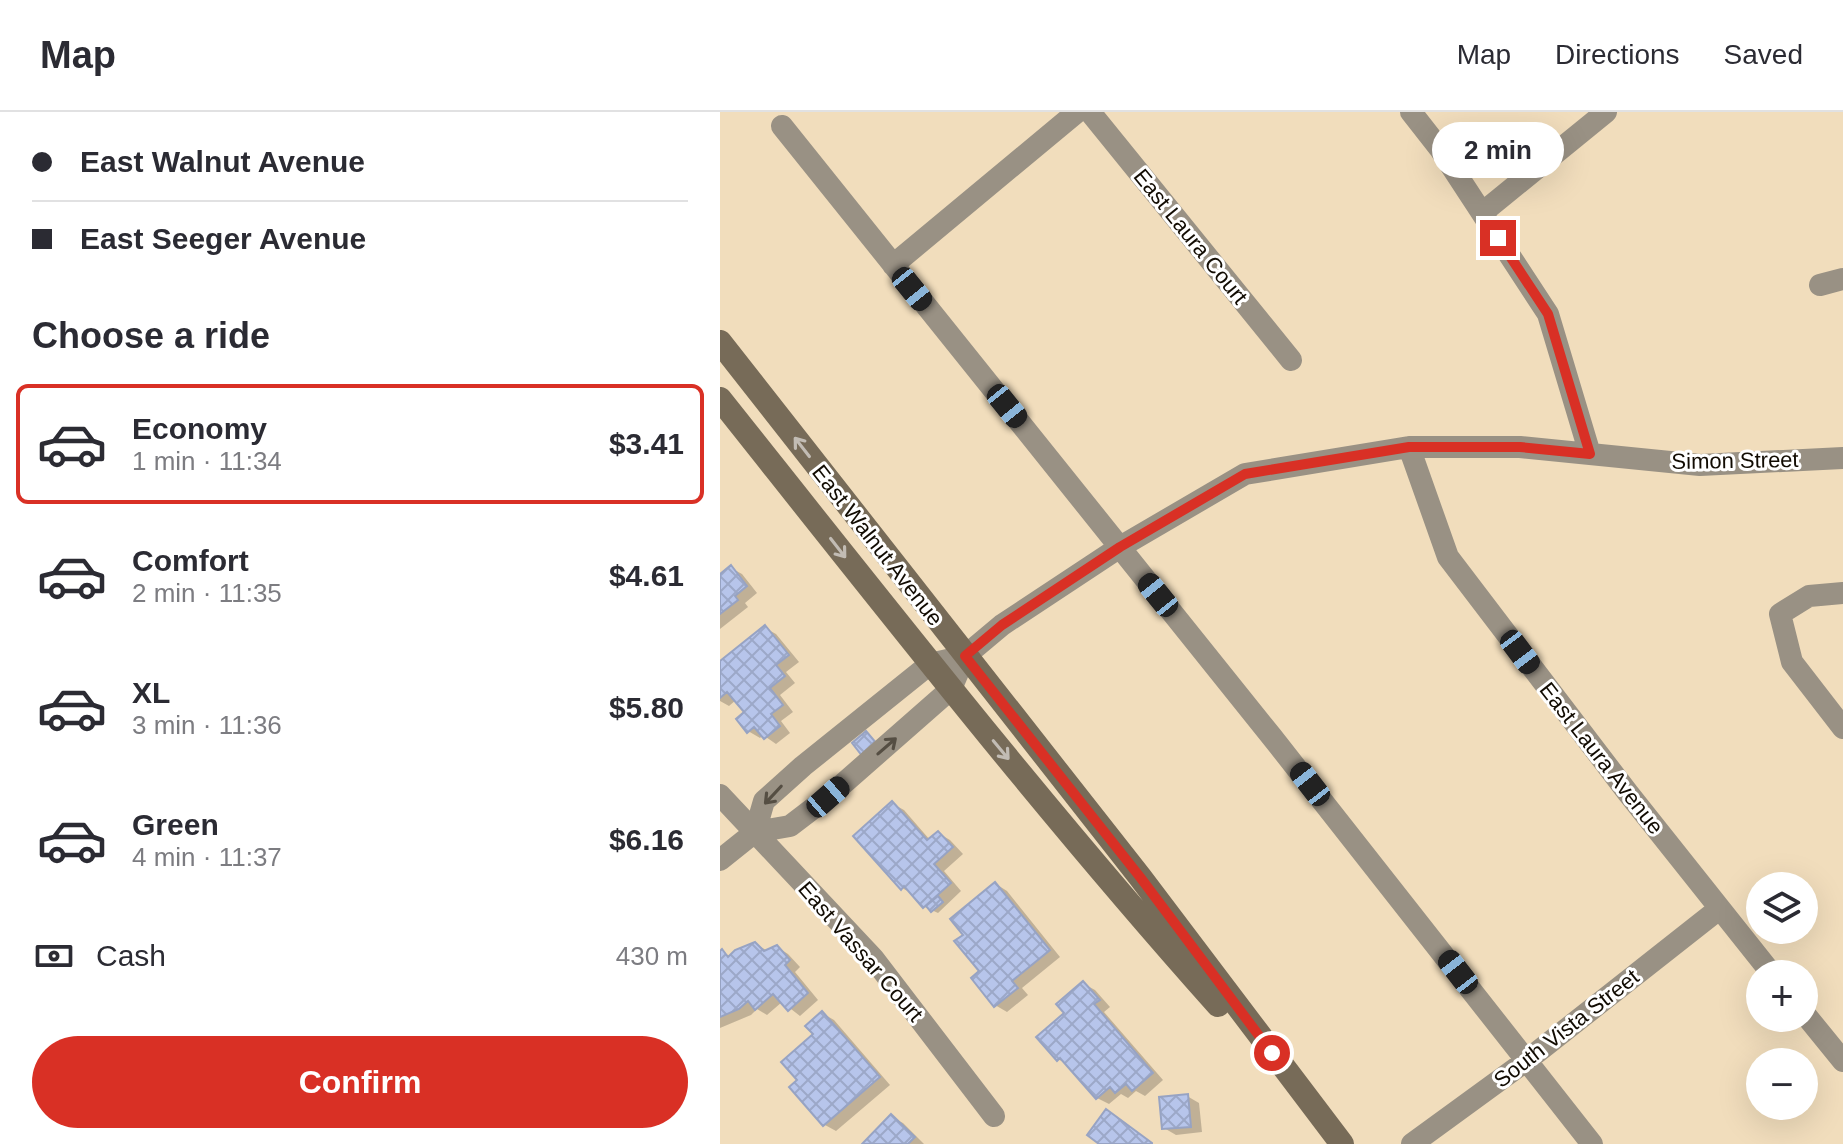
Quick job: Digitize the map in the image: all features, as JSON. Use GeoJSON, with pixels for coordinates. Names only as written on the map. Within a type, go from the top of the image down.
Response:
{"type":"FeatureCollection","features":[{"type":"Feature","properties":{"kind":"main road","name":"East Walnut Avenue"},"geometry":{"type":"LineString","coordinates":[[720,342],[1140,877],[1336,1136]]}},
{"type":"Feature","properties":{"kind":"main road","name":"East Walnut Avenue"},"geometry":{"type":"LineString","coordinates":[[720,399],[930,664],[1127,902],[1336,1136]]}},
{"type":"Feature","properties":{"kind":"street"},"geometry":{"type":"LineString","coordinates":[[893,265],[1077,112]]}},
{"type":"Feature","properties":{"kind":"street","name":"East Laura Court"},"geometry":{"type":"LineString","coordinates":[[1090,112],[1291,360]]}},
{"type":"Feature","properties":{"kind":"street"},"geometry":{"type":"LineString","coordinates":[[1411,112],[1440,149],[1548,314],[1590,454]]}},
{"type":"Feature","properties":{"kind":"street"},"geometry":{"type":"LineString","coordinates":[[1482,213],[1606,112]]}},
{"type":"Feature","properties":{"kind":"street"},"geometry":{"type":"LineString","coordinates":[[782,126],[1592,1144]]}},
{"type":"Feature","properties":{"kind":"street"},"geometry":{"type":"LineString","coordinates":[[1820,285],[1843,279]]}},
{"type":"Feature","properties":{"kind":"street","name":"Simon Street"},"geometry":{"type":"LineString","coordinates":[[965,656],[1002,625],[1120,547],[1245,474],[1409,447],[1520,447],[1700,465],[1843,458]]}},
{"type":"Feature","properties":{"kind":"street","name":"East Laura Avenue"},"geometry":{"type":"LineString","coordinates":[[1409,447],[1448,557],[1761,960]]}},
{"type":"Feature","properties":{"kind":"street"},"geometry":{"type":"LineString","coordinates":[[1843,593],[1809,596],[1780,614],[1792,662],[1843,728]]}},
{"type":"Feature","properties":{"kind":"street"},"geometry":{"type":"LineString","coordinates":[[755,832],[764,801],[803,766],[930,664],[965,656]]}},
{"type":"Feature","properties":{"kind":"street"},"geometry":{"type":"LineString","coordinates":[[720,860],[755,832],[790,826],[828,797],[951,689],[965,656]]}},
{"type":"Feature","properties":{"kind":"street","name":"East Vassar Court"},"geometry":{"type":"LineString","coordinates":[[720,795],[873,958],[994,1116]]}},
{"type":"Feature","properties":{"kind":"street","name":"South Vista Street"},"geometry":{"type":"LineString","coordinates":[[1412,1144],[1526,1061],[1719,909]]}},
{"type":"Feature","properties":{"kind":"street"},"geometry":{"type":"LineString","coordinates":[[1818,1030],[1843,1061]]}},
{"type":"Feature","properties":{"kind":"building"},"geometry":{"type":"Polygon","coordinates":[[[731,565],[747,586],[735,596],[738,600],[720,614],[720,574],[731,565]]]}},
{"type":"Feature","properties":{"kind":"building"},"geometry":{"type":"Polygon","coordinates":[[[765,625],[789,655],[776,665],[785,676],[770,688],[783,705],[771,714],[780,726],[764,739],[754,727],[747,733],[736,719],[744,712],[727,692],[720,698],[720,661],[765,625]]]}},
{"type":"Feature","properties":{"kind":"building"},"geometry":{"type":"Polygon","coordinates":[[[866,731],[877,744],[863,757],[852,743],[866,731]]]}},
{"type":"Feature","properties":{"kind":"building"},"geometry":{"type":"Polygon","coordinates":[[[892,801],[927,840],[938,831],[953,847],[934,864],[951,883],[923,908],[904,886],[901,890],[853,836],[892,801]]]}},
{"type":"Feature","properties":{"kind":"building"},"geometry":{"type":"Polygon","coordinates":[[[995,882],[1050,950],[1012,981],[1018,988],[994,1007],[971,978],[979,971],[954,941],[963,935],[950,919],[995,882]]]}},
{"type":"Feature","properties":{"kind":"building"},"geometry":{"type":"Polygon","coordinates":[[[938,896],[943,902],[931,912],[926,906],[938,896]]]}},
{"type":"Feature","properties":{"kind":"building"},"geometry":{"type":"Polygon","coordinates":[[[755,942],[764,951],[777,945],[790,960],[785,965],[808,993],[788,1011],[773,994],[755,1010],[748,1001],[739,1009],[720,1017],[720,951],[722,949],[728,957],[735,950],[755,942]]]}},
{"type":"Feature","properties":{"kind":"building"},"geometry":{"type":"Polygon","coordinates":[[[1083,981],[1100,1000],[1094,1004],[1153,1073],[1132,1091],[1126,1084],[1115,1093],[1110,1087],[1096,1099],[1060,1058],[1057,1061],[1036,1037],[1064,1013],[1056,1004],[1083,981]]]}},
{"type":"Feature","properties":{"kind":"building"},"geometry":{"type":"Polygon","coordinates":[[[822,1011],[880,1077],[823,1126],[789,1087],[797,1080],[781,1062],[813,1034],[805,1026],[822,1011]]]}},
{"type":"Feature","properties":{"kind":"building"},"geometry":{"type":"Polygon","coordinates":[[[1188,1094],[1191,1127],[1162,1129],[1159,1097],[1188,1094]]]}},
{"type":"Feature","properties":{"kind":"building"},"geometry":{"type":"Polygon","coordinates":[[[1106,1109],[1152,1144],[1099,1144],[1087,1135],[1106,1109]]]}},
{"type":"Feature","properties":{"kind":"building"},"geometry":{"type":"Polygon","coordinates":[[[891,1114],[915,1137],[908,1144],[862,1144],[891,1114]]]}},
{"type":"Feature","properties":{"kind":"route"},"geometry":{"type":"LineString","coordinates":[[1272,1053],[1140,877],[965,656],[1002,625],[1120,547],[1245,474],[1409,447],[1520,447],[1590,454],[1548,314],[1498,238]]}}]}
